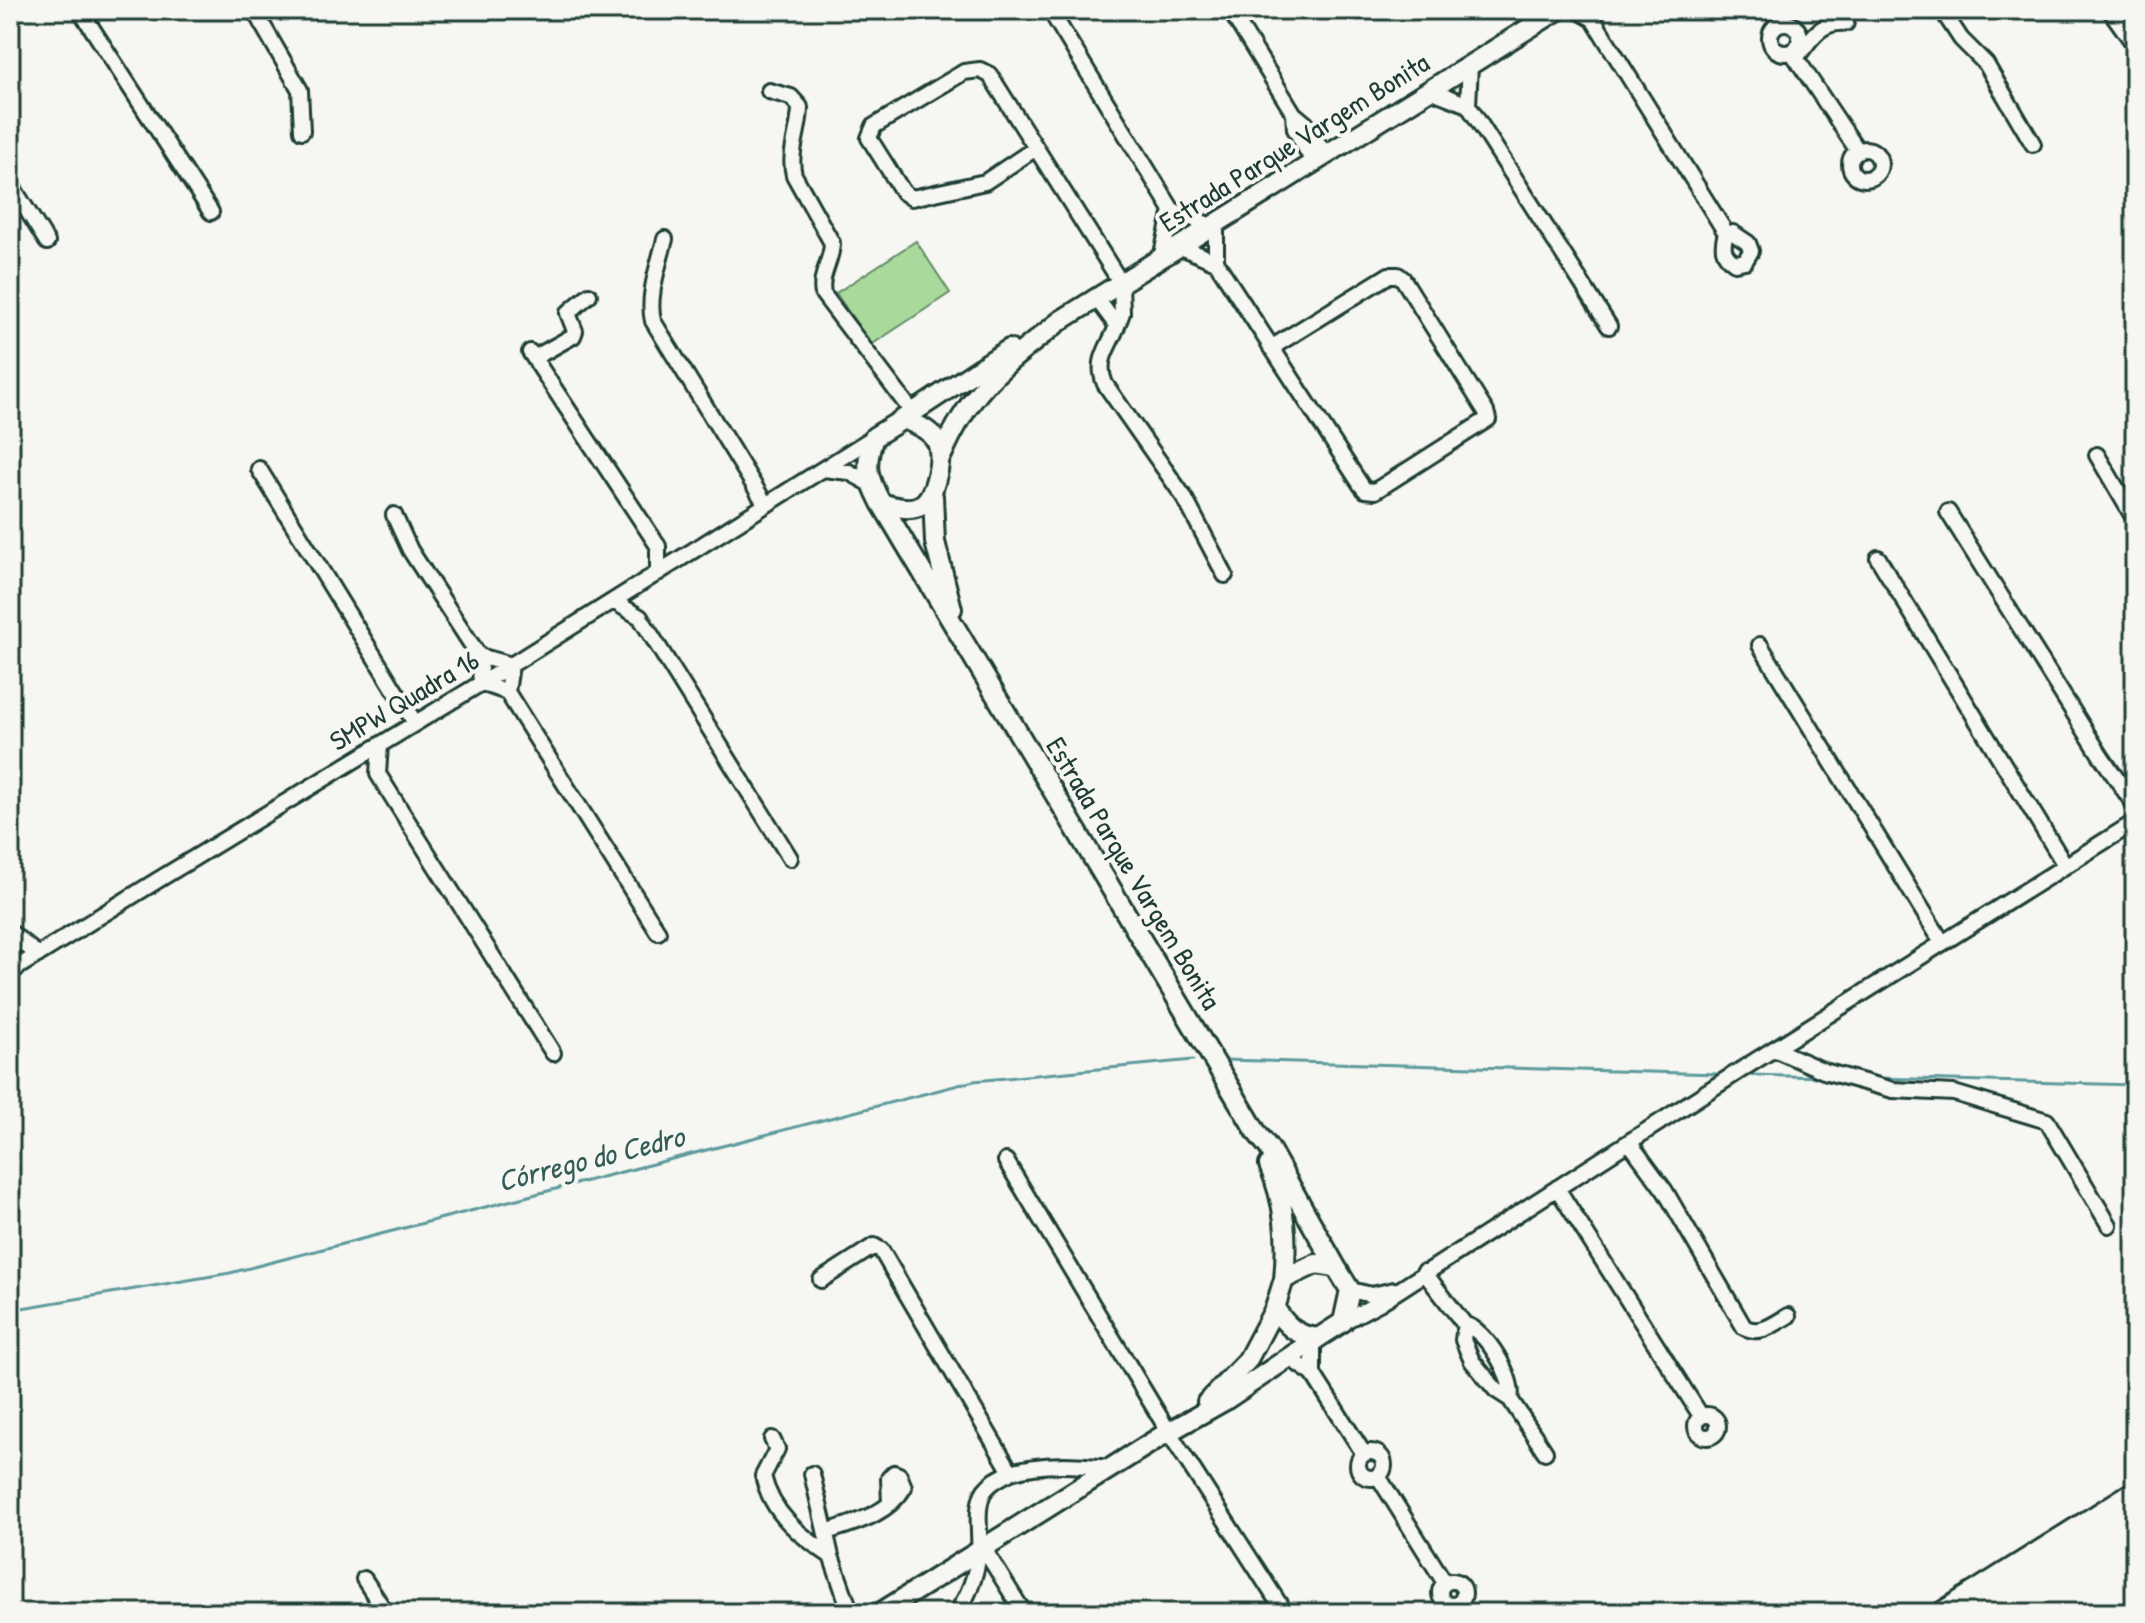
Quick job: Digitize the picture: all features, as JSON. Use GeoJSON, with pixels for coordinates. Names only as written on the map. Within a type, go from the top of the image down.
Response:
{"type":"FeatureCollection","features":[{"type":"Feature","properties":{"kind":"main road","name":"Estrada Parque Vargem Bonita"},"geometry":{"type":"LineString","coordinates":[[908,416],[1012,347],[1097,299],[1558,10]]}},
{"type":"Feature","properties":{"kind":"main road","name":"Estrada Parque Vargem Bonita"},"geometry":{"type":"LineString","coordinates":[[942,455],[962,413],[990,378],[1060,321]]}},
{"type":"Feature","properties":{"kind":"main road"},"geometry":{"type":"LineString","coordinates":[[908,416],[939,443],[942,455],[933,496],[910,508],[899,509],[881,503],[871,484],[867,464],[874,437],[908,416]]}},
{"type":"Feature","properties":{"kind":"main road","name":"Estrada Parque Vargem Bonita"},"geometry":{"type":"LineString","coordinates":[[933,496],[935,542],[948,596],[964,642]]}},
{"type":"Feature","properties":{"kind":"main road","name":"Estrada Parque Vargem Bonita"},"geometry":{"type":"LineString","coordinates":[[881,503],[1257,1133],[1269,1148],[1336,1267]]}},
{"type":"Feature","properties":{"kind":"main road","name":"Estrada Parque Vargem Bonita"},"geometry":{"type":"LineString","coordinates":[[1257,1133],[1279,1192],[1287,1232],[1284,1279]]}},
{"type":"Feature","properties":{"kind":"main road"},"geometry":{"type":"LineString","coordinates":[[880,1613],[1343,1322],[1350,1290],[1336,1267],[1316,1264],[1284,1279],[1275,1308],[1247,1361],[1205,1404],[1165,1433]]}},
{"type":"Feature","properties":{"kind":"main road"},"geometry":{"type":"LineString","coordinates":[[1275,1308],[1289,1327],[1315,1340]]}},
{"type":"Feature","properties":{"kind":"street"},"geometry":{"type":"LineString","coordinates":[[80,10],[211,212]]}},
{"type":"Feature","properties":{"kind":"street"},"geometry":{"type":"LineString","coordinates":[[254,10],[300,90],[302,131]]}},
{"type":"Feature","properties":{"kind":"street"},"geometry":{"type":"LineString","coordinates":[[1050,10],[1172,210],[1213,225],[1216,262],[1271,348],[1361,485],[1368,492],[1375,491],[1488,419],[1398,275],[1389,275],[1271,348]]}},
{"type":"Feature","properties":{"kind":"street"},"geometry":{"type":"LineString","coordinates":[[1230,10],[1294,114],[1306,124],[1319,159]]}},
{"type":"Feature","properties":{"kind":"street"},"geometry":{"type":"LineString","coordinates":[[1577,10],[1593,14],[1726,233]]}},
{"type":"Feature","properties":{"kind":"street"},"geometry":{"type":"LineString","coordinates":[[1771,10],[1780,24],[1789,24],[1797,29],[1800,37],[1794,56]]}},
{"type":"Feature","properties":{"kind":"street"},"geometry":{"type":"LineString","coordinates":[[1942,10],[1967,47],[1986,64],[2033,144]]}},
{"type":"Feature","properties":{"kind":"street"},"geometry":{"type":"LineString","coordinates":[[2110,10],[2135,44],[2135,58]]}},
{"type":"Feature","properties":{"kind":"street"},"geometry":{"type":"LineString","coordinates":[[1794,56],[1823,26],[1835,22],[1846,23]]}},
{"type":"Feature","properties":{"kind":"street"},"geometry":{"type":"LineString","coordinates":[[1794,56],[1858,151]]}},
{"type":"Feature","properties":{"kind":"street"},"geometry":{"type":"LineString","coordinates":[[1470,65],[1468,105],[1609,326]]}},
{"type":"Feature","properties":{"kind":"street"},"geometry":{"type":"LineString","coordinates":[[1036,148],[985,182],[912,198],[903,192],[869,138],[874,126],[964,72],[980,70],[990,75],[1036,148],[1121,283],[1122,313],[1101,362],[1100,372],[1105,384],[1184,497],[1225,575]]}},
{"type":"Feature","properties":{"kind":"street"},"geometry":{"type":"LineString","coordinates":[[1430,90],[1468,105]]}},
{"type":"Feature","properties":{"kind":"street"},"geometry":{"type":"LineString","coordinates":[[769,91],[791,97],[800,107],[800,124],[791,163],[794,175],[832,243],[823,275],[823,294],[908,416]]}},
{"type":"Feature","properties":{"kind":"street"},"geometry":{"type":"LineString","coordinates":[[10,183],[47,242]]}},
{"type":"Feature","properties":{"kind":"street"},"geometry":{"type":"LineString","coordinates":[[1161,258],[1172,210]]}},
{"type":"Feature","properties":{"kind":"street"},"geometry":{"type":"LineString","coordinates":[[665,239],[656,275],[653,321],[766,505]]}},
{"type":"Feature","properties":{"kind":"street"},"geometry":{"type":"LineString","coordinates":[[1179,246],[1216,262]]}},
{"type":"Feature","properties":{"kind":"street"},"geometry":{"type":"LineString","coordinates":[[589,295],[568,313],[575,331],[573,336],[532,355],[658,546],[658,573]]}},
{"type":"Feature","properties":{"kind":"street"},"geometry":{"type":"LineString","coordinates":[[1097,299],[1117,326]]}},
{"type":"Feature","properties":{"kind":"street","name":"SMPW Quadra 16"},"geometry":{"type":"LineString","coordinates":[[13,971],[511,665],[874,437]]}},
{"type":"Feature","properties":{"kind":"street"},"geometry":{"type":"LineString","coordinates":[[2097,455],[2135,520]]}},
{"type":"Feature","properties":{"kind":"street"},"geometry":{"type":"LineString","coordinates":[[259,469],[415,723]]}},
{"type":"Feature","properties":{"kind":"street"},"geometry":{"type":"LineString","coordinates":[[823,469],[849,472],[871,484]]}},
{"type":"Feature","properties":{"kind":"street"},"geometry":{"type":"LineString","coordinates":[[1343,1322],[1379,1303],[1942,942],[2133,825],[2134,805],[1948,512]]}},
{"type":"Feature","properties":{"kind":"street"},"geometry":{"type":"LineString","coordinates":[[394,515],[410,550],[479,656],[481,683],[507,692],[658,932]]}},
{"type":"Feature","properties":{"kind":"street"},"geometry":{"type":"LineString","coordinates":[[658,546],[690,552]]}},
{"type":"Feature","properties":{"kind":"street"},"geometry":{"type":"LineString","coordinates":[[1878,558],[2065,865]]}},
{"type":"Feature","properties":{"kind":"street"},"geometry":{"type":"LineString","coordinates":[[640,617],[641,583]]}},
{"type":"Feature","properties":{"kind":"street"},"geometry":{"type":"LineString","coordinates":[[613,601],[640,617],[790,858]]}},
{"type":"Feature","properties":{"kind":"street"},"geometry":{"type":"LineString","coordinates":[[1760,645],[1942,942]]}},
{"type":"Feature","properties":{"kind":"street"},"geometry":{"type":"LineString","coordinates":[[479,656],[511,665],[507,692]]}},
{"type":"Feature","properties":{"kind":"street"},"geometry":{"type":"LineString","coordinates":[[380,745],[378,774],[553,1053]]}},
{"type":"Feature","properties":{"kind":"street"},"geometry":{"type":"LineString","coordinates":[[347,764],[378,774]]}},
{"type":"Feature","properties":{"kind":"street"},"geometry":{"type":"LineString","coordinates":[[10,932],[38,955]]}},
{"type":"Feature","properties":{"kind":"street"},"geometry":{"type":"LineString","coordinates":[[10,950],[13,971]]}},
{"type":"Feature","properties":{"kind":"street"},"geometry":{"type":"LineString","coordinates":[[1774,1049],[1824,1071],[1893,1090],[1954,1093],[2047,1121],[2109,1225]]}},
{"type":"Feature","properties":{"kind":"street"},"geometry":{"type":"LineString","coordinates":[[1629,1142],[1665,1191],[1744,1327],[1754,1332],[1788,1316]]}},
{"type":"Feature","properties":{"kind":"street"},"geometry":{"type":"LineString","coordinates":[[1006,1161],[1165,1433],[1285,1613]]}},
{"type":"Feature","properties":{"kind":"street"},"geometry":{"type":"LineString","coordinates":[[1557,1188],[1701,1416]]}},
{"type":"Feature","properties":{"kind":"street"},"geometry":{"type":"LineString","coordinates":[[821,1280],[863,1251],[874,1246],[881,1250],[1011,1472]]}},
{"type":"Feature","properties":{"kind":"street"},"geometry":{"type":"LineString","coordinates":[[1424,1272],[1465,1325],[1476,1329],[1501,1364],[1512,1386],[1510,1399]]}},
{"type":"Feature","properties":{"kind":"street"},"geometry":{"type":"LineString","coordinates":[[1350,1290],[1372,1295],[1398,1289]]}},
{"type":"Feature","properties":{"kind":"street"},"geometry":{"type":"LineString","coordinates":[[1465,1325],[1463,1340],[1472,1361],[1496,1390],[1510,1399],[1545,1452]]}},
{"type":"Feature","properties":{"kind":"street"},"geometry":{"type":"LineString","coordinates":[[1313,1374],[1315,1340]]}},
{"type":"Feature","properties":{"kind":"street"},"geometry":{"type":"LineString","coordinates":[[1288,1357],[1313,1374],[1364,1454],[1358,1464],[1360,1471],[1370,1477],[1378,1476],[1445,1583],[1454,1581],[1461,1585],[1463,1598],[1459,1609]]}},
{"type":"Feature","properties":{"kind":"street"},"geometry":{"type":"LineString","coordinates":[[772,1439],[777,1449],[763,1476],[767,1492],[790,1526],[831,1556]]}},
{"type":"Feature","properties":{"kind":"street"},"geometry":{"type":"LineString","coordinates":[[1024,1613],[982,1550],[978,1535],[983,1493],[993,1481],[1027,1467],[1078,1465],[1111,1468]]}},
{"type":"Feature","properties":{"kind":"street"},"geometry":{"type":"LineString","coordinates":[[812,1474],[831,1556],[851,1613]]}},
{"type":"Feature","properties":{"kind":"street"},"geometry":{"type":"LineString","coordinates":[[826,1532],[853,1525],[890,1504]]}},
{"type":"Feature","properties":{"kind":"street"},"geometry":{"type":"LineString","coordinates":[[956,1613],[966,1600],[982,1550]]}},
{"type":"Feature","properties":{"kind":"street"},"geometry":{"type":"LineString","coordinates":[[364,1579],[386,1613]]}},
{"type":"Feature","properties":{"kind":"green space"},"geometry":{"type":"Polygon","coordinates":[[[916,241],[950,293],[871,345],[836,293],[916,241]]]}},
{"type":"Feature","properties":{"kind":"waterway","name":"Córrego do Cedro"},"geometry":{"type":"LineString","coordinates":[[10,1310],[230,1273],[974,1081],[1193,1060]]}},
{"type":"Feature","properties":{"kind":"waterway"},"geometry":{"type":"LineString","coordinates":[[1224,1060],[1720,1074]]}},
{"type":"Feature","properties":{"kind":"waterway"},"geometry":{"type":"LineString","coordinates":[[1747,1075],[1823,1077]]}},
{"type":"Feature","properties":{"kind":"waterway"},"geometry":{"type":"LineString","coordinates":[[1875,1078],[2135,1085]]}},
{"type":"Feature","properties":{"kind":"railway"},"geometry":{"type":"LineString","coordinates":[[1920,1613],[2135,1478]]}}]}
